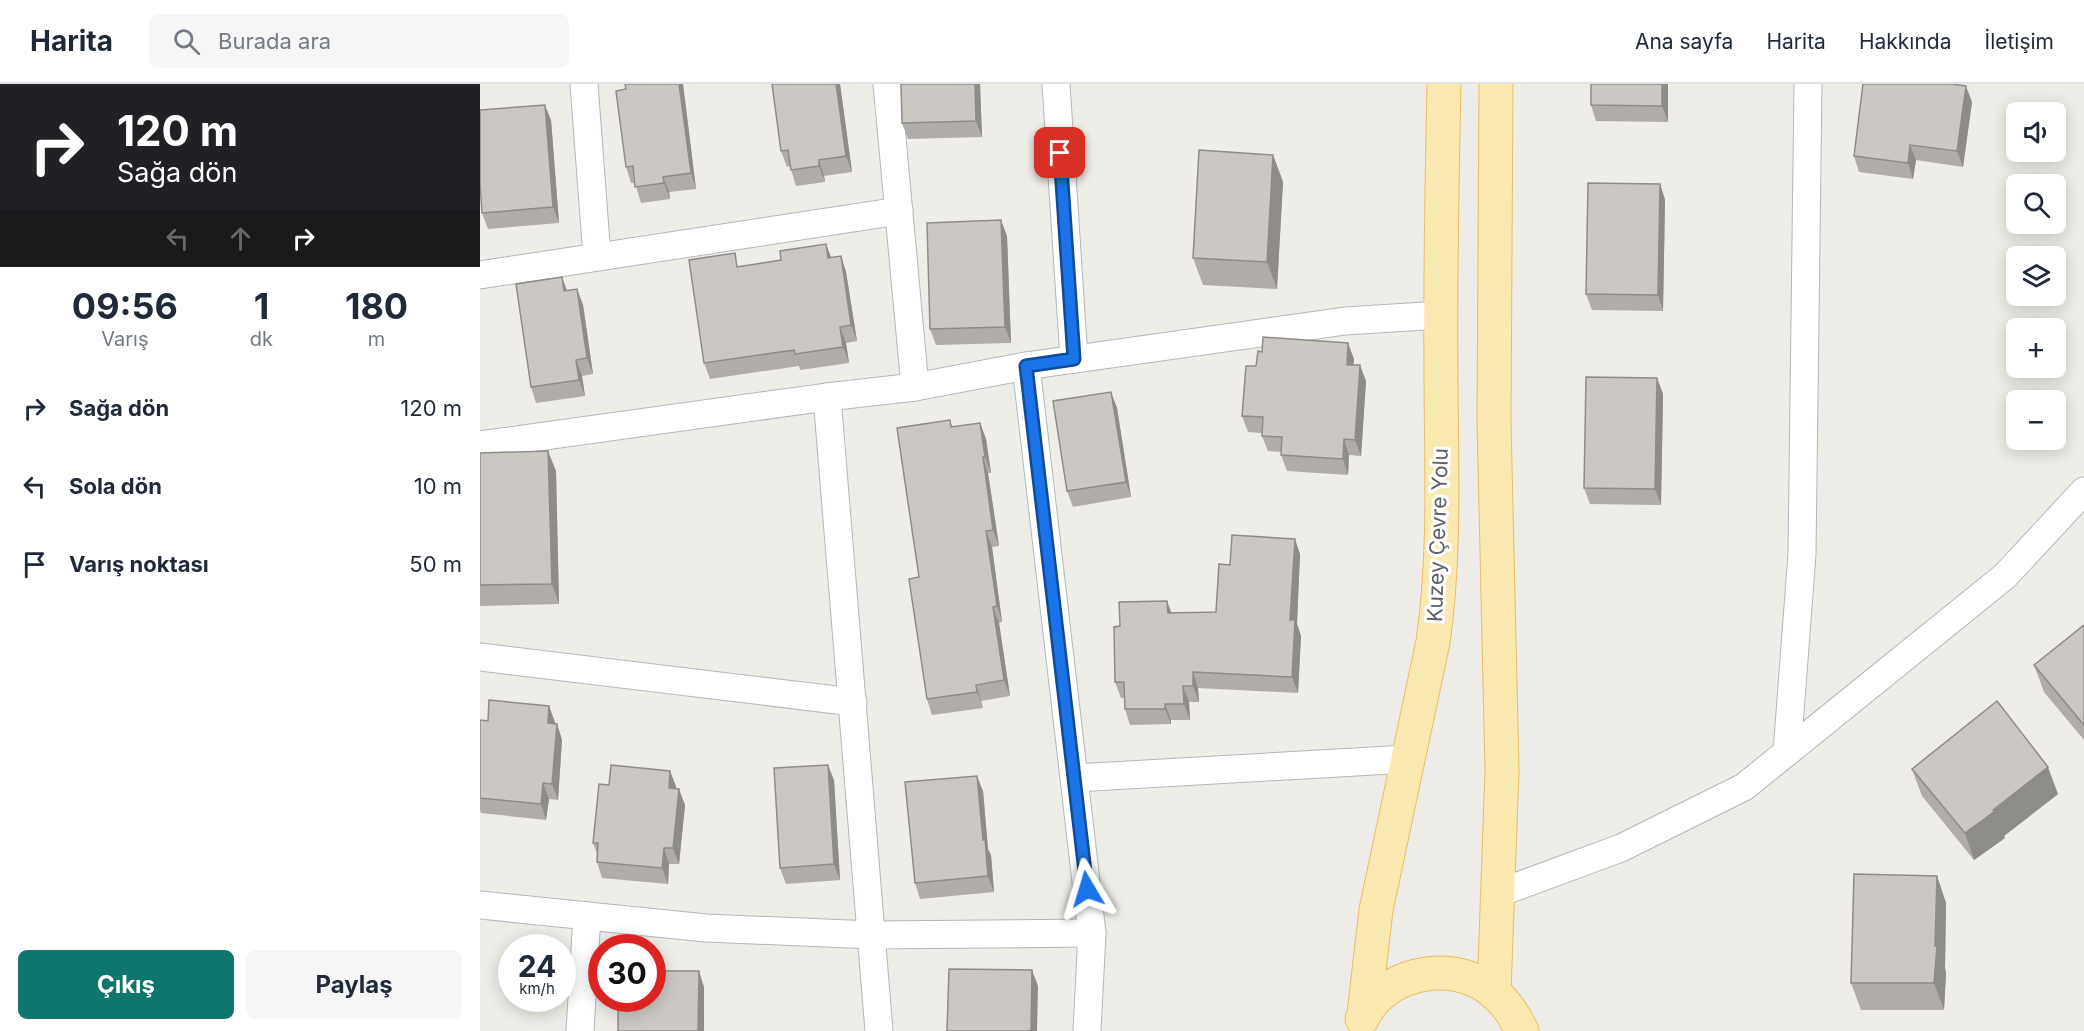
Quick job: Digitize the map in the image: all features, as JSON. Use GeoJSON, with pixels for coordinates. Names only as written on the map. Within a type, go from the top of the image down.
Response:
{"type":"FeatureCollection","features":[{"type":"Feature","properties":{"kind":"main road","name":"Kuzey Çevre Yolu"},"geometry":{"type":"LineString","coordinates":[[1360,1023],[1377,910],[1439,598],[1442,544],[1441,315],[1444,84]]}},
{"type":"Feature","properties":{"kind":"main road"},"geometry":{"type":"LineString","coordinates":[[1494,993],[1502,770],[1494,421],[1496,84]]}},
{"type":"Feature","properties":{"kind":"main road"},"geometry":{"type":"LineString","coordinates":[[1360,1023],[1376,999],[1391,987],[1409,978],[1429,973],[1448,973],[1468,977],[1494,993],[1513,1013],[1522,1031]]}},
{"type":"Feature","properties":{"kind":"street"},"geometry":{"type":"LineString","coordinates":[[585,84],[597,257]]}},
{"type":"Feature","properties":{"kind":"street"},"geometry":{"type":"LineString","coordinates":[[886,84],[915,387]]}},
{"type":"Feature","properties":{"kind":"street"},"geometry":{"type":"LineString","coordinates":[[1056,84],[1074,359]]}},
{"type":"Feature","properties":{"kind":"street"},"geometry":{"type":"LineString","coordinates":[[1787,752],[1802,554],[1808,84]]}},
{"type":"Feature","properties":{"kind":"street"},"geometry":{"type":"LineString","coordinates":[[480,275],[899,211]]}},
{"type":"Feature","properties":{"kind":"street"},"geometry":{"type":"LineString","coordinates":[[480,445],[915,387],[1026,366],[1345,321],[1441,315]]}},
{"type":"Feature","properties":{"kind":"street"},"geometry":{"type":"LineString","coordinates":[[1026,366],[1092,933],[1087,1031]]}},
{"type":"Feature","properties":{"kind":"street"},"geometry":{"type":"LineString","coordinates":[[827,397],[879,1031]]}},
{"type":"Feature","properties":{"kind":"street"},"geometry":{"type":"LineString","coordinates":[[1499,893],[1621,848],[1744,787],[2005,576],[2084,491]]}},
{"type":"Feature","properties":{"kind":"street"},"geometry":{"type":"LineString","coordinates":[[480,657],[853,702]]}},
{"type":"Feature","properties":{"kind":"street"},"geometry":{"type":"LineString","coordinates":[[1074,778],[1408,759]]}},
{"type":"Feature","properties":{"kind":"street"},"geometry":{"type":"LineString","coordinates":[[480,905],[706,928],[872,935],[1092,933]]}},
{"type":"Feature","properties":{"kind":"street"},"geometry":{"type":"LineString","coordinates":[[580,1031],[587,916]]}},
{"type":"Feature","properties":{"kind":"building"},"geometry":{"type":"Polygon","coordinates":[[[625,84],[679,84],[691,173],[663,177],[664,183],[635,187],[633,166],[626,167],[616,91],[626,89],[625,84]]]}},
{"type":"Feature","properties":{"kind":"building"},"geometry":{"type":"Polygon","coordinates":[[[772,84],[836,84],[846,156],[819,160],[819,166],[791,170],[788,150],[781,151],[772,84]]]}},
{"type":"Feature","properties":{"kind":"building"},"geometry":{"type":"Polygon","coordinates":[[[901,84],[975,84],[976,121],[902,123],[901,84]]]}},
{"type":"Feature","properties":{"kind":"building"},"geometry":{"type":"Polygon","coordinates":[[[1591,84],[1662,84],[1662,106],[1591,105],[1591,84]]]}},
{"type":"Feature","properties":{"kind":"building"},"geometry":{"type":"Polygon","coordinates":[[[1863,84],[1966,86],[1957,151],[1910,145],[1908,163],[1854,156],[1863,84]]]}},
{"type":"Feature","properties":{"kind":"building"},"geometry":{"type":"Polygon","coordinates":[[[545,105],[553,207],[482,213],[480,110],[545,105]]]}},
{"type":"Feature","properties":{"kind":"building"},"geometry":{"type":"Polygon","coordinates":[[[1199,150],[1273,155],[1267,262],[1193,258],[1199,150]]]}},
{"type":"Feature","properties":{"kind":"building"},"geometry":{"type":"Polygon","coordinates":[[[1588,183],[1660,184],[1658,295],[1586,294],[1588,183]]]}},
{"type":"Feature","properties":{"kind":"building"},"geometry":{"type":"Polygon","coordinates":[[[1001,220],[1005,327],[930,329],[927,223],[1001,220]]]}},
{"type":"Feature","properties":{"kind":"building"},"geometry":{"type":"Polygon","coordinates":[[[826,244],[828,258],[841,256],[851,325],[840,327],[843,347],[795,354],[794,350],[704,363],[689,260],[735,253],[737,267],[781,260],[780,251],[826,244]]]}},
{"type":"Feature","properties":{"kind":"building"},"geometry":{"type":"Polygon","coordinates":[[[562,277],[564,291],[577,289],[587,358],[576,360],[579,380],[531,387],[516,284],[562,277]]]}},
{"type":"Feature","properties":{"kind":"building"},"geometry":{"type":"Polygon","coordinates":[[[1263,337],[1348,343],[1347,365],[1360,365],[1355,440],[1344,439],[1343,459],[1281,455],[1282,437],[1262,436],[1263,417],[1242,416],[1246,366],[1256,366],[1258,351],[1262,352],[1263,337]]]}},
{"type":"Feature","properties":{"kind":"building"},"geometry":{"type":"Polygon","coordinates":[[[1586,377],[1657,378],[1655,489],[1584,488],[1586,377]]]}},
{"type":"Feature","properties":{"kind":"building"},"geometry":{"type":"Polygon","coordinates":[[[1111,392],[1126,482],[1067,491],[1053,401],[1111,392]]]}},
{"type":"Feature","properties":{"kind":"building"},"geometry":{"type":"Polygon","coordinates":[[[950,420],[951,427],[980,423],[993,530],[986,531],[997,606],[993,607],[1004,680],[976,685],[977,692],[927,699],[909,579],[919,577],[897,428],[950,420]]]}},
{"type":"Feature","properties":{"kind":"building"},"geometry":{"type":"Polygon","coordinates":[[[548,451],[552,584],[480,585],[480,453],[548,451]]]}},
{"type":"Feature","properties":{"kind":"building"},"geometry":{"type":"Polygon","coordinates":[[[1232,535],[1295,539],[1290,620],[1295,620],[1292,677],[1193,672],[1193,686],[1183,686],[1184,704],[1165,704],[1165,709],[1125,709],[1124,682],[1115,682],[1114,627],[1120,626],[1119,602],[1167,601],[1168,613],[1216,612],[1219,564],[1230,565],[1232,535]]]}},
{"type":"Feature","properties":{"kind":"building"},"geometry":{"type":"Polygon","coordinates":[[[2084,625],[2084,725],[2034,665],[2084,625]]]}},
{"type":"Feature","properties":{"kind":"building"},"geometry":{"type":"Polygon","coordinates":[[[489,700],[549,706],[548,723],[557,724],[552,784],[543,783],[541,804],[480,798],[480,720],[488,721],[489,700]]]}},
{"type":"Feature","properties":{"kind":"building"},"geometry":{"type":"Polygon","coordinates":[[[1997,701],[2048,767],[1965,833],[1912,769],[1997,701]]]}},
{"type":"Feature","properties":{"kind":"building"},"geometry":{"type":"Polygon","coordinates":[[[611,765],[670,771],[669,788],[679,789],[673,848],[664,848],[662,868],[597,862],[598,843],[593,843],[599,784],[609,785],[611,765]]]}},
{"type":"Feature","properties":{"kind":"building"},"geometry":{"type":"Polygon","coordinates":[[[828,765],[834,864],[780,868],[774,768],[828,765]]]}},
{"type":"Feature","properties":{"kind":"building"},"geometry":{"type":"Polygon","coordinates":[[[977,776],[988,876],[915,883],[905,782],[977,776]]]}},
{"type":"Feature","properties":{"kind":"building"},"geometry":{"type":"Polygon","coordinates":[[[1854,874],[1937,876],[1935,946],[1937,946],[1934,983],[1851,983],[1854,874]]]}},
{"type":"Feature","properties":{"kind":"building"},"geometry":{"type":"Polygon","coordinates":[[[949,969],[1032,970],[1031,1031],[947,1031],[949,969]]]}},
{"type":"Feature","properties":{"kind":"building"},"geometry":{"type":"Polygon","coordinates":[[[666,971],[699,971],[698,1031],[618,1031],[618,1012],[666,1012],[666,971]]]}},
{"type":"Feature","properties":{"kind":"route"},"geometry":{"type":"LineString","coordinates":[[1060,153],[1074,359],[1026,366],[1087,889]]}}]}
